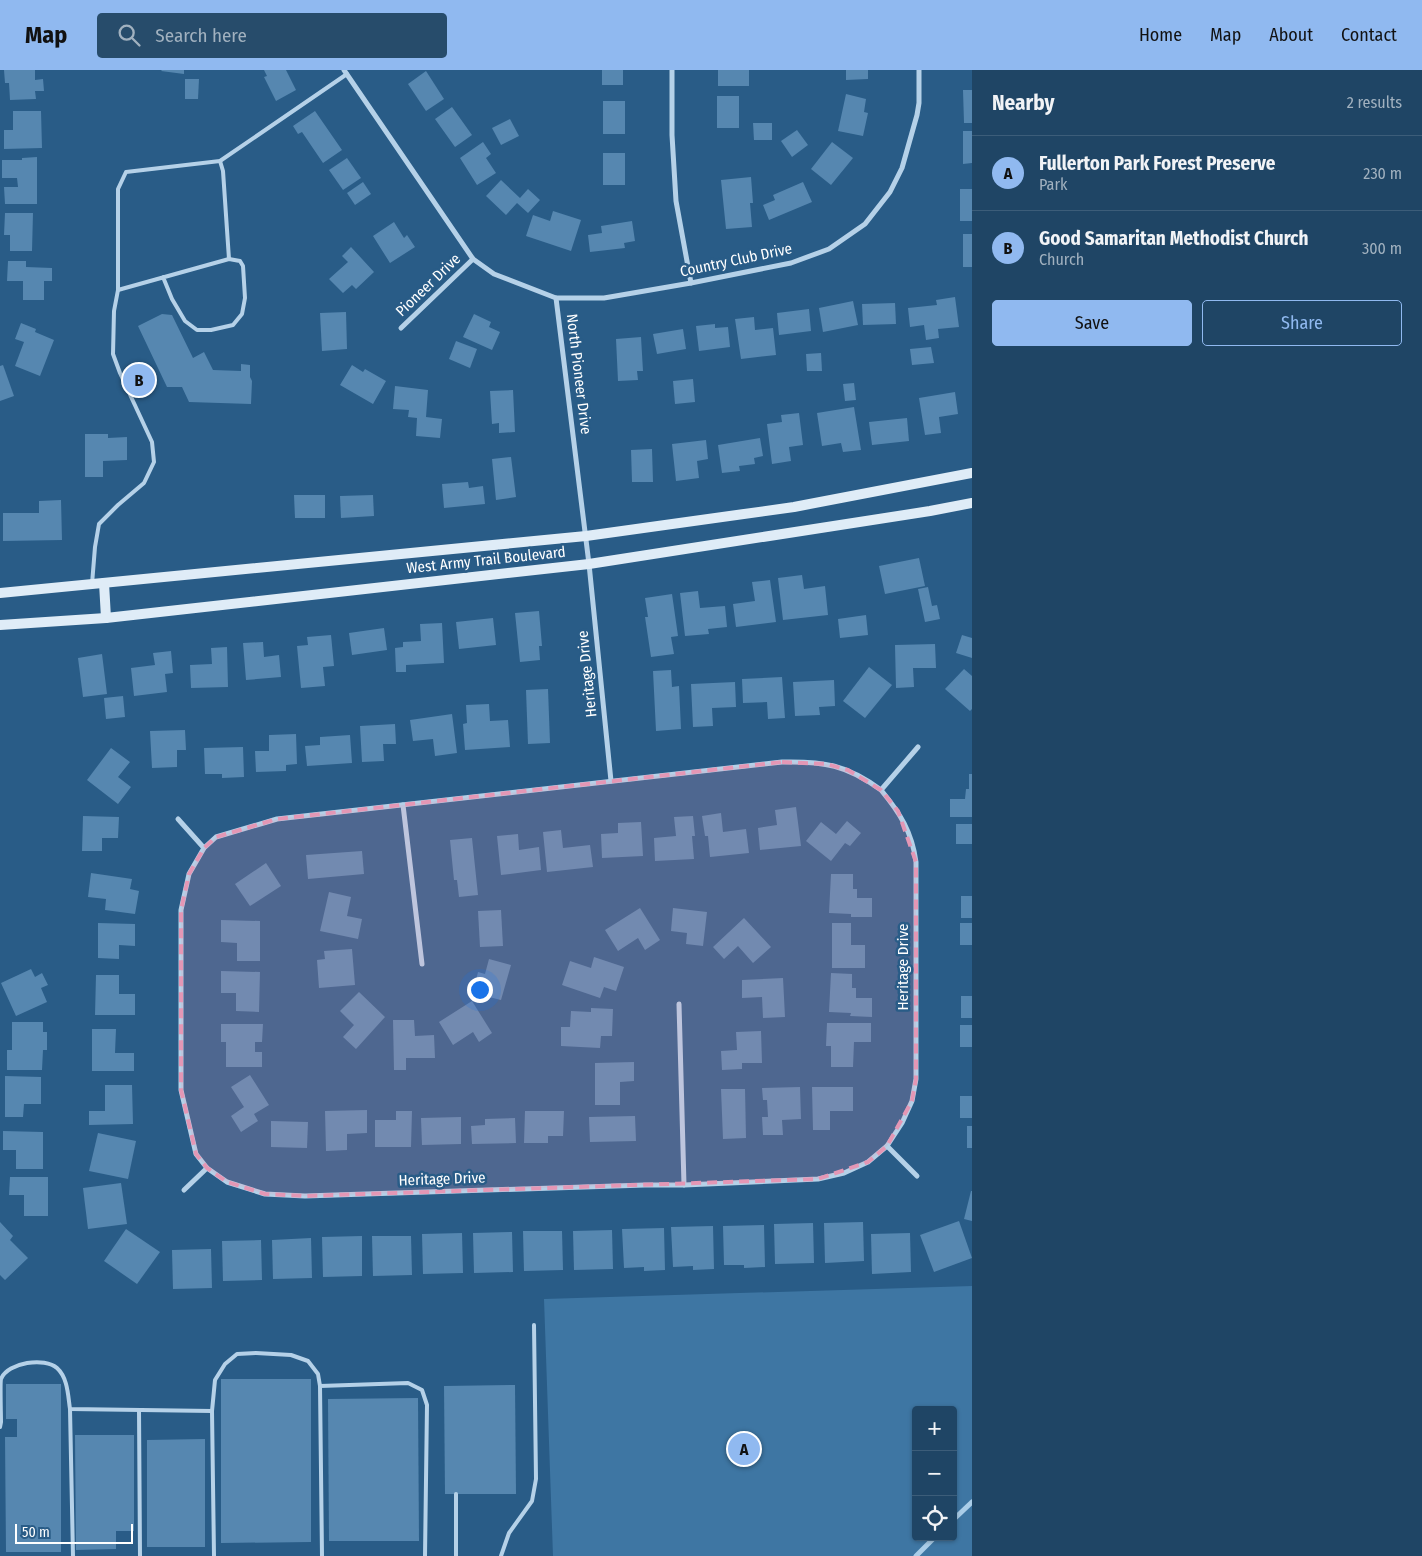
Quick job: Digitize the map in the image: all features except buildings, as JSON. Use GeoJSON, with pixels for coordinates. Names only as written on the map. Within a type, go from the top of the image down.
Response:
{"type":"FeatureCollection","features":[{"type":"Feature","properties":{"kind":"main road","name":"West Army Trail Boulevard"},"geometry":{"type":"LineString","coordinates":[[0,593],[586,536],[794,507],[972,473]]}},
{"type":"Feature","properties":{"kind":"main road","name":"West Army Trail Boulevard"},"geometry":{"type":"LineString","coordinates":[[0,625],[106,618],[589,564],[972,503]]}},
{"type":"Feature","properties":{"kind":"main road"},"geometry":{"type":"LineString","coordinates":[[104,583],[106,618]]}},
{"type":"Feature","properties":{"kind":"street"},"geometry":{"type":"LineString","coordinates":[[672,70],[672,135],[676,201],[691,283]]}},
{"type":"Feature","properties":{"kind":"street","name":"Country Club Drive"},"geometry":{"type":"LineString","coordinates":[[556,298],[604,298],[691,283],[791,264],[829,248],[865,224],[890,192],[902,168],[917,115],[919,70]]}},
{"type":"Feature","properties":{"kind":"street","name":"North Pioneer Drive"},"geometry":{"type":"LineString","coordinates":[[346,72],[473,259],[494,274],[556,298],[589,564]]}},
{"type":"Feature","properties":{"kind":"street","name":"Pioneer Drive"},"geometry":{"type":"LineString","coordinates":[[401,328],[473,259]]}},
{"type":"Feature","properties":{"kind":"street","name":"Heritage Drive"},"geometry":{"type":"LineString","coordinates":[[589,564],[611,781]]}},
{"type":"Feature","properties":{"kind":"street"},"geometry":{"type":"LineString","coordinates":[[881,790],[918,747]]}},
{"type":"Feature","properties":{"kind":"street","name":"Heritage Drive"},"geometry":{"type":"LineString","coordinates":[[782,762],[827,764],[848,770],[865,779],[881,790],[898,811],[905,824],[916,862],[916,1079],[912,1101],[902,1123],[887,1146],[868,1162],[844,1173],[818,1179],[684,1185],[305,1196],[265,1194],[227,1182],[207,1168],[196,1154],[181,1090],[181,910],[189,874],[204,848],[216,837],[277,819],[611,781],[782,762]]}},
{"type":"Feature","properties":{"kind":"street"},"geometry":{"type":"LineString","coordinates":[[403,805],[422,964]]}},
{"type":"Feature","properties":{"kind":"street"},"geometry":{"type":"LineString","coordinates":[[178,820],[204,848]]}},
{"type":"Feature","properties":{"kind":"street"},"geometry":{"type":"LineString","coordinates":[[679,1004],[684,1185]]}},
{"type":"Feature","properties":{"kind":"street"},"geometry":{"type":"LineString","coordinates":[[887,1146],[917,1176]]}},
{"type":"Feature","properties":{"kind":"street"},"geometry":{"type":"LineString","coordinates":[[184,1190],[207,1168]]}},
{"type":"Feature","properties":{"kind":"lane"},"geometry":{"type":"LineString","coordinates":[[92,584],[99,524],[144,483],[154,462],[152,442],[113,354],[114,311],[118,290],[118,189],[126,172],[220,161],[346,72]]}},
{"type":"Feature","properties":{"kind":"lane"},"geometry":{"type":"LineString","coordinates":[[220,161],[223,171],[230,259]]}},
{"type":"Feature","properties":{"kind":"lane"},"geometry":{"type":"LineString","coordinates":[[118,290],[155,279],[230,259],[240,261],[243,266],[245,298],[242,314],[233,325],[210,330],[197,330],[185,321],[172,299],[163,277]]}},
{"type":"Feature","properties":{"kind":"lane"},"geometry":{"type":"LineString","coordinates":[[502,1556],[509,1533],[532,1501],[536,1479],[534,1325]]}},
{"type":"Feature","properties":{"kind":"lane"},"geometry":{"type":"LineString","coordinates":[[214,1556],[212,1410],[215,1380],[225,1364],[237,1354],[256,1353],[291,1355],[308,1361],[318,1374],[320,1386],[322,1556]]}},
{"type":"Feature","properties":{"kind":"lane"},"geometry":{"type":"LineString","coordinates":[[0,1427],[1,1379],[9,1368],[22,1364],[42,1363],[56,1367],[65,1379],[70,1409],[73,1556]]}},
{"type":"Feature","properties":{"kind":"lane"},"geometry":{"type":"LineString","coordinates":[[320,1386],[408,1383],[422,1390],[428,1405],[425,1556]]}},
{"type":"Feature","properties":{"kind":"lane"},"geometry":{"type":"LineString","coordinates":[[70,1409],[212,1410]]}},
{"type":"Feature","properties":{"kind":"lane"},"geometry":{"type":"LineString","coordinates":[[139,1410],[140,1556]]}},
{"type":"Feature","properties":{"kind":"lane"},"geometry":{"type":"LineString","coordinates":[[456,1494],[456,1556]]}},
{"type":"Feature","properties":{"kind":"highlighted area"},"geometry":{"type":"Polygon","coordinates":[[[782,762],[827,764],[848,770],[881,790],[898,811],[916,862],[916,1079],[912,1101],[887,1146],[868,1162],[818,1179],[305,1196],[265,1194],[227,1182],[207,1168],[196,1154],[181,1090],[181,910],[189,874],[204,848],[216,837],[277,819],[782,762]]]}},
{"type":"Feature","properties":{"kind":"shaded area"},"geometry":{"type":"Polygon","coordinates":[[[972,1286],[972,1556],[553,1556],[544,1299],[972,1286]]]}},
{"type":"Feature","properties":{"kind":"waterway"},"geometry":{"type":"LineString","coordinates":[[957,1516],[972,1502]]}},
{"type":"Feature","properties":{"kind":"waterway"},"geometry":{"type":"LineString","coordinates":[[916,1556],[931,1541]]}},
{"type":"Feature","properties":{"kind":"place","name":"Good Samaritan Methodist Church"},"geometry":{"type":"Point","coordinates":[139,380]}},
{"type":"Feature","properties":{"kind":"place","name":"Fullerton Park Forest Preserve"},"geometry":{"type":"Point","coordinates":[744,1449]}}]}
